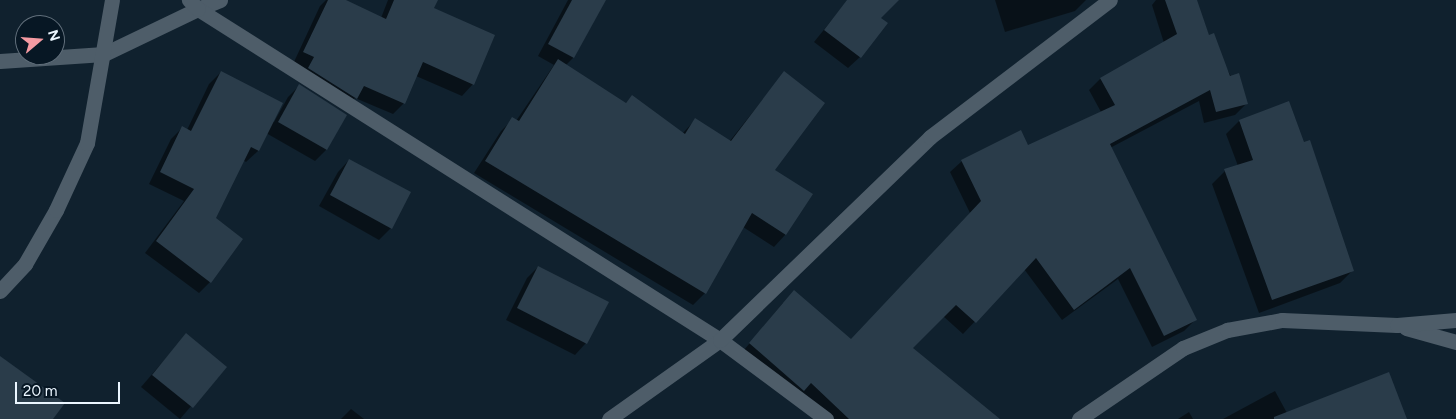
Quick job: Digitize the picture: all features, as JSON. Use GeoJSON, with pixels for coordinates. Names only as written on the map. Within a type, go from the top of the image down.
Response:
{"type":"FeatureCollection","features":[{"type":"Feature","properties":{"kind":"street"},"geometry":{"type":"LineString","coordinates":[[0,291],[25,264],[56,210],[87,143],[112,0]]}},
{"type":"Feature","properties":{"kind":"street"},"geometry":{"type":"LineString","coordinates":[[0,61],[104,54],[193,5],[220,0]]}},
{"type":"Feature","properties":{"kind":"street"},"geometry":{"type":"LineString","coordinates":[[609,419],[720,340],[930,137],[1110,0]]}},
{"type":"Feature","properties":{"kind":"street"},"geometry":{"type":"LineString","coordinates":[[193,5],[720,340],[826,419]]}},
{"type":"Feature","properties":{"kind":"street"},"geometry":{"type":"LineString","coordinates":[[1079,419],[1183,348],[1227,330],[1282,320],[1397,325],[1456,320]]}},
{"type":"Feature","properties":{"kind":"street"},"geometry":{"type":"LineString","coordinates":[[1397,325],[1456,342]]}},
{"type":"Feature","properties":{"kind":"building"},"geometry":{"type":"Polygon","coordinates":[[[328,0],[346,0],[386,19],[394,0],[438,0],[434,8],[495,35],[474,85],[423,62],[405,104],[364,86],[357,99],[308,68],[314,57],[303,52],[328,0]]]}},
{"type":"Feature","properties":{"kind":"building"},"geometry":{"type":"Polygon","coordinates":[[[572,0],[606,0],[574,58],[548,44],[572,0]]]}},
{"type":"Feature","properties":{"kind":"building"},"geometry":{"type":"Polygon","coordinates":[[[847,0],[899,0],[881,18],[888,23],[861,58],[824,30],[847,0]]]}},
{"type":"Feature","properties":{"kind":"building"},"geometry":{"type":"Polygon","coordinates":[[[1165,0],[1197,0],[1209,35],[1214,33],[1230,76],[1239,73],[1248,104],[1216,112],[1210,90],[1110,144],[1197,320],[1164,336],[1130,268],[1074,310],[1036,258],[976,323],[956,305],[913,348],[1000,419],[849,419],[811,383],[804,391],[749,343],[794,290],[851,339],[981,201],[961,160],[1021,130],[1028,145],[1115,105],[1100,78],[1177,34],[1165,0]]]}},
{"type":"Feature","properties":{"kind":"building"},"geometry":{"type":"Polygon","coordinates":[[[558,59],[626,103],[632,95],[685,134],[695,118],[731,141],[784,71],[825,103],[775,170],[813,194],[786,235],[752,213],[706,294],[485,161],[512,117],[519,121],[558,59]]]}},
{"type":"Feature","properties":{"kind":"building"},"geometry":{"type":"Polygon","coordinates":[[[221,71],[283,103],[259,151],[251,147],[216,218],[243,239],[211,283],[156,241],[194,189],[160,172],[182,126],[191,131],[221,71]]]}},
{"type":"Feature","properties":{"kind":"building"},"geometry":{"type":"Polygon","coordinates":[[[299,84],[347,115],[327,150],[278,122],[299,84]]]}},
{"type":"Feature","properties":{"kind":"building"},"geometry":{"type":"Polygon","coordinates":[[[1289,101],[1304,142],[1310,140],[1354,271],[1272,300],[1224,169],[1253,160],[1239,120],[1289,101]]]}},
{"type":"Feature","properties":{"kind":"building"},"geometry":{"type":"Polygon","coordinates":[[[349,159],[411,192],[392,229],[330,195],[349,159]]]}},
{"type":"Feature","properties":{"kind":"building"},"geometry":{"type":"Polygon","coordinates":[[[538,266],[609,302],[587,344],[517,308],[538,266]]]}},
{"type":"Feature","properties":{"kind":"building"},"geometry":{"type":"Polygon","coordinates":[[[186,333],[227,367],[193,408],[152,375],[186,333]]]}},
{"type":"Feature","properties":{"kind":"building"},"geometry":{"type":"Polygon","coordinates":[[[0,356],[65,403],[53,419],[0,419],[0,356]]]}},
{"type":"Feature","properties":{"kind":"building"},"geometry":{"type":"Polygon","coordinates":[[[1389,372],[1407,419],[1274,419],[1274,417],[1389,372]]]}}]}
